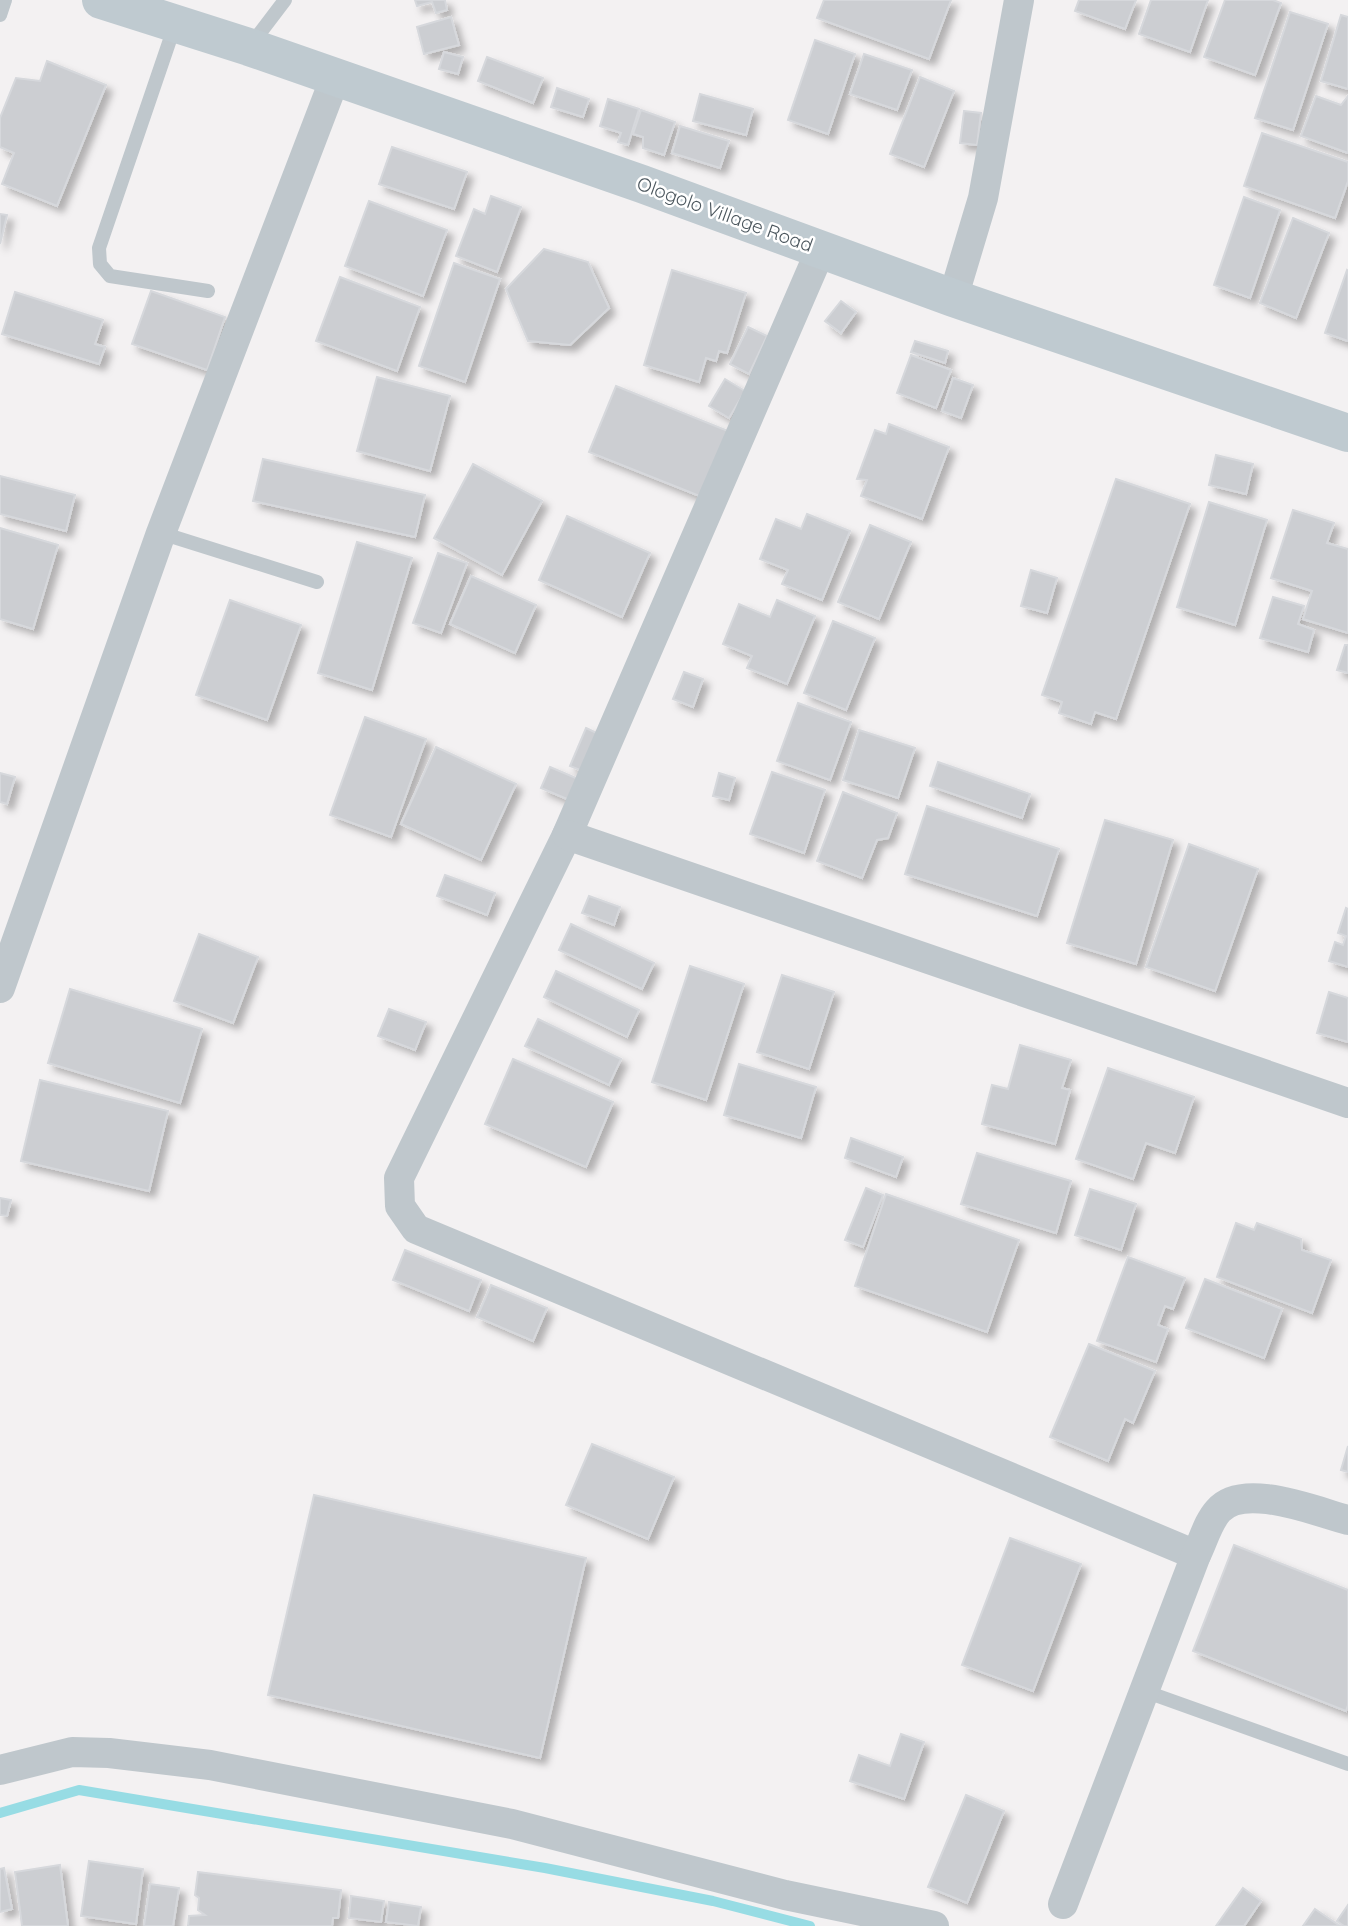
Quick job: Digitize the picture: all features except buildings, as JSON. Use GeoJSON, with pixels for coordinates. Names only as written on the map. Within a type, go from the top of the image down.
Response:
{"type":"FeatureCollection","features":[{"type":"Feature","properties":{"kind":"street","name":"Ologolo Village Road"},"geometry":{"type":"LineString","coordinates":[[101,0],[250,47],[642,184],[953,298],[1348,433]]}},
{"type":"Feature","properties":{"kind":"street"},"geometry":{"type":"LineString","coordinates":[[953,298],[983,198],[1019,0]]}},
{"type":"Feature","properties":{"kind":"street"},"geometry":{"type":"LineString","coordinates":[[0,988],[161,533],[335,78]]}},
{"type":"Feature","properties":{"kind":"street"},"geometry":{"type":"LineString","coordinates":[[821,250],[567,835],[399,1178],[400,1206],[416,1229],[1196,1555]]}},
{"type":"Feature","properties":{"kind":"street"},"geometry":{"type":"LineString","coordinates":[[567,835],[1348,1103]]}},
{"type":"Feature","properties":{"kind":"street"},"geometry":{"type":"LineString","coordinates":[[1063,1903],[1196,1555],[1219,1510],[1240,1498],[1266,1498],[1348,1520]]}},
{"type":"Feature","properties":{"kind":"street"},"geometry":{"type":"LineString","coordinates":[[0,1770],[72,1752],[109,1753],[210,1765],[512,1824],[785,1895],[934,1926]]}},
{"type":"Feature","properties":{"kind":"lane"},"geometry":{"type":"LineString","coordinates":[[0,15],[5,0]]}},
{"type":"Feature","properties":{"kind":"lane"},"geometry":{"type":"LineString","coordinates":[[250,47],[285,0]]}},
{"type":"Feature","properties":{"kind":"lane"},"geometry":{"type":"LineString","coordinates":[[175,24],[99,248],[100,264],[110,276],[208,291]]}},
{"type":"Feature","properties":{"kind":"lane"},"geometry":{"type":"LineString","coordinates":[[161,533],[317,582]]}},
{"type":"Feature","properties":{"kind":"lane"},"geometry":{"type":"LineString","coordinates":[[1144,1691],[1348,1764]]}},
{"type":"Feature","properties":{"kind":"waterway"},"geometry":{"type":"LineString","coordinates":[[0,1813],[79,1790],[545,1868],[713,1901],[810,1926]]}}]}
